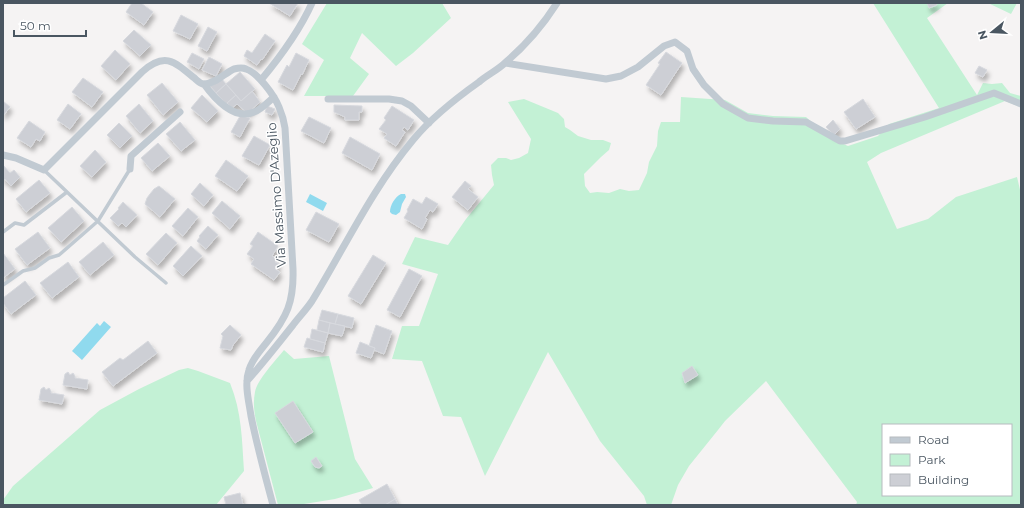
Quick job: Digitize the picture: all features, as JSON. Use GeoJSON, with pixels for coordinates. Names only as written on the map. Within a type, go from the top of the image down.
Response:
{"type":"FeatureCollection","features":[{"type":"Feature","properties":{"kind":"street"},"geometry":{"type":"LineString","coordinates":[[261,80],[292,41],[304,21],[312,3]]}},
{"type":"Feature","properties":{"kind":"street"},"geometry":{"type":"LineString","coordinates":[[273,505],[257,444],[247,382],[311,302],[374,194],[402,154],[429,122],[462,94],[505,63],[538,31],[557,3]]}},
{"type":"Feature","properties":{"kind":"street"},"geometry":{"type":"LineString","coordinates":[[505,63],[606,79],[621,76],[638,67],[664,46],[676,42],[687,51],[693,69],[704,85],[723,104],[748,118],[773,121],[806,122],[840,141],[845,141],[925,117],[994,93],[1021,104]]}},
{"type":"Feature","properties":{"kind":"street"},"geometry":{"type":"LineString","coordinates":[[3,155],[16,158],[44,170],[142,72],[153,63],[160,61],[170,61],[179,66],[204,84],[217,100],[230,110],[240,114],[258,110],[274,97]]}},
{"type":"Feature","properties":{"kind":"street","name":"Via Massimo D'Azeglio"},"geometry":{"type":"LineString","coordinates":[[204,84],[213,82],[231,70],[241,68],[248,69],[261,80],[274,97],[282,115],[285,128],[293,269],[292,298],[287,311],[276,330],[253,360],[249,370],[247,382]]}},
{"type":"Feature","properties":{"kind":"street"},"geometry":{"type":"LineString","coordinates":[[328,99],[402,101],[429,122]]}},
{"type":"Feature","properties":{"kind":"street"},"geometry":{"type":"LineString","coordinates":[[130,168],[131,156],[180,112]]}},
{"type":"Feature","properties":{"kind":"lane"},"geometry":{"type":"LineString","coordinates":[[3,285],[23,271],[35,268],[49,258],[59,255],[98,221],[130,168]]}},
{"type":"Feature","properties":{"kind":"lane"},"geometry":{"type":"LineString","coordinates":[[44,170],[135,257],[166,283]]}},
{"type":"Feature","properties":{"kind":"lane"},"geometry":{"type":"LineString","coordinates":[[3,232],[15,223],[24,225],[67,192]]}},
{"type":"Feature","properties":{"kind":"green space"},"geometry":{"type":"Polygon","coordinates":[[[327,3],[442,3],[451,18],[413,53],[396,66],[362,33],[350,58],[369,74],[353,96],[304,96],[324,60],[302,44],[327,3]]]}},
{"type":"Feature","properties":{"kind":"green space"},"geometry":{"type":"Polygon","coordinates":[[[873,3],[948,3],[927,18],[977,95],[983,83],[1002,83],[1010,93],[1021,96],[1021,107],[1005,101],[881,153],[867,162],[897,229],[928,219],[956,197],[1017,177],[1021,194],[1021,505],[856,505],[857,502],[766,381],[725,421],[689,466],[678,485],[671,505],[647,505],[644,496],[600,441],[548,352],[485,476],[461,417],[443,416],[422,361],[392,359],[402,326],[419,326],[438,274],[402,264],[415,237],[448,245],[466,219],[494,185],[491,165],[498,158],[506,158],[511,160],[528,153],[531,139],[508,102],[524,99],[558,113],[564,119],[565,127],[578,136],[591,140],[603,140],[611,143],[609,150],[584,174],[585,186],[590,193],[609,193],[620,189],[629,191],[639,190],[647,173],[649,162],[657,146],[658,131],[661,122],[680,122],[681,97],[725,100],[748,113],[773,116],[806,117],[829,138],[848,146],[878,136],[889,124],[939,108],[873,3]]]}},
{"type":"Feature","properties":{"kind":"green space"},"geometry":{"type":"Polygon","coordinates":[[[988,3],[1017,3],[1011,14],[988,3]]]}},
{"type":"Feature","properties":{"kind":"green space"},"geometry":{"type":"Polygon","coordinates":[[[284,350],[294,359],[329,356],[355,459],[373,488],[335,499],[298,505],[278,505],[256,421],[254,399],[256,387],[259,382],[284,350]]]}},
{"type":"Feature","properties":{"kind":"green space"},"geometry":{"type":"Polygon","coordinates":[[[188,368],[230,383],[237,405],[241,427],[244,471],[216,505],[3,505],[3,500],[13,486],[100,410],[139,389],[179,370],[188,368]]]}},
{"type":"Feature","properties":{"kind":"water"},"geometry":{"type":"Polygon","coordinates":[[[310,194],[327,203],[323,211],[306,202],[310,194]]]}},
{"type":"Feature","properties":{"kind":"water"},"geometry":{"type":"Polygon","coordinates":[[[401,194],[405,194],[406,197],[400,212],[396,215],[392,214],[390,209],[392,204],[401,194]]]}},
{"type":"Feature","properties":{"kind":"water"},"geometry":{"type":"Polygon","coordinates":[[[104,321],[111,327],[82,360],[72,351],[97,323],[100,326],[104,321]]]}},
{"type":"Feature","properties":{"kind":"building"},"geometry":{"type":"Polygon","coordinates":[[[132,3],[141,3],[153,12],[144,25],[126,12],[132,3]]]}},
{"type":"Feature","properties":{"kind":"building"},"geometry":{"type":"Polygon","coordinates":[[[269,3],[298,3],[290,16],[269,3]]]}},
{"type":"Feature","properties":{"kind":"building"},"geometry":{"type":"Polygon","coordinates":[[[927,3],[936,3],[937,5],[929,8],[927,3]]]}},
{"type":"Feature","properties":{"kind":"building"},"geometry":{"type":"Polygon","coordinates":[[[181,15],[198,24],[190,39],[173,31],[181,15]]]}},
{"type":"Feature","properties":{"kind":"building"},"geometry":{"type":"Polygon","coordinates":[[[208,27],[217,32],[207,51],[198,46],[208,27]]]}},
{"type":"Feature","properties":{"kind":"building"},"geometry":{"type":"Polygon","coordinates":[[[134,30],[151,45],[140,56],[123,41],[134,30]]]}},
{"type":"Feature","properties":{"kind":"building"},"geometry":{"type":"Polygon","coordinates":[[[265,34],[275,41],[257,65],[244,56],[247,50],[252,53],[265,34]]]}},
{"type":"Feature","properties":{"kind":"building"},"geometry":{"type":"Polygon","coordinates":[[[115,50],[130,64],[116,80],[101,66],[115,50]]]}},
{"type":"Feature","properties":{"kind":"building"},"geometry":{"type":"Polygon","coordinates":[[[666,52],[682,63],[661,95],[646,85],[666,52]]]}},
{"type":"Feature","properties":{"kind":"building"},"geometry":{"type":"Polygon","coordinates":[[[192,53],[204,59],[199,69],[187,62],[192,53]]]}},
{"type":"Feature","properties":{"kind":"building"},"geometry":{"type":"Polygon","coordinates":[[[296,53],[309,60],[293,90],[278,82],[287,65],[289,67],[296,53]]]}},
{"type":"Feature","properties":{"kind":"building"},"geometry":{"type":"Polygon","coordinates":[[[209,57],[222,64],[216,76],[202,70],[209,57]]]}},
{"type":"Feature","properties":{"kind":"building"},"geometry":{"type":"Polygon","coordinates":[[[979,66],[987,70],[983,77],[975,73],[979,66]]]}},
{"type":"Feature","properties":{"kind":"building"},"geometry":{"type":"Polygon","coordinates":[[[240,72],[255,89],[241,101],[226,84],[240,72]]]}},
{"type":"Feature","properties":{"kind":"building"},"geometry":{"type":"Polygon","coordinates":[[[83,78],[103,92],[92,107],[72,92],[83,78]]]}},
{"type":"Feature","properties":{"kind":"building"},"geometry":{"type":"Polygon","coordinates":[[[222,79],[226,84],[216,93],[210,86],[222,79]]]}},
{"type":"Feature","properties":{"kind":"building"},"geometry":{"type":"Polygon","coordinates":[[[162,83],[178,102],[163,115],[147,95],[162,83]]]}},
{"type":"Feature","properties":{"kind":"building"},"geometry":{"type":"Polygon","coordinates":[[[226,84],[236,95],[226,104],[216,93],[226,84]]]}},
{"type":"Feature","properties":{"kind":"building"},"geometry":{"type":"Polygon","coordinates":[[[252,91],[260,102],[249,112],[246,112],[237,104],[232,108],[227,103],[236,95],[241,101],[252,91]]]}},
{"type":"Feature","properties":{"kind":"building"},"geometry":{"type":"Polygon","coordinates":[[[202,95],[218,111],[207,122],[191,108],[202,95]]]}},
{"type":"Feature","properties":{"kind":"building"},"geometry":{"type":"Polygon","coordinates":[[[863,99],[875,117],[856,129],[844,112],[863,99]]]}},
{"type":"Feature","properties":{"kind":"building"},"geometry":{"type":"Polygon","coordinates":[[[3,101],[10,107],[3,116],[3,101]]]}},
{"type":"Feature","properties":{"kind":"building"},"geometry":{"type":"Polygon","coordinates":[[[68,104],[81,114],[70,129],[57,120],[68,104]]]}},
{"type":"Feature","properties":{"kind":"building"},"geometry":{"type":"Polygon","coordinates":[[[139,104],[153,121],[140,133],[126,116],[139,104]]]}},
{"type":"Feature","properties":{"kind":"building"},"geometry":{"type":"Polygon","coordinates":[[[334,105],[362,106],[362,112],[359,112],[359,120],[345,120],[345,117],[334,112],[334,105]]]}},
{"type":"Feature","properties":{"kind":"building"},"geometry":{"type":"Polygon","coordinates":[[[267,106],[275,109],[272,115],[265,112],[267,106]]]}},
{"type":"Feature","properties":{"kind":"building"},"geometry":{"type":"Polygon","coordinates":[[[392,106],[414,120],[408,130],[404,127],[402,130],[405,132],[396,146],[384,138],[387,134],[379,129],[386,120],[384,118],[392,106]]]}},
{"type":"Feature","properties":{"kind":"building"},"geometry":{"type":"Polygon","coordinates":[[[240,116],[250,118],[240,137],[231,132],[240,116]]]}},
{"type":"Feature","properties":{"kind":"building"},"geometry":{"type":"Polygon","coordinates":[[[309,117],[331,128],[324,143],[301,131],[309,117]]]}},
{"type":"Feature","properties":{"kind":"building"},"geometry":{"type":"Polygon","coordinates":[[[833,120],[840,129],[834,135],[826,127],[833,120]]]}},
{"type":"Feature","properties":{"kind":"building"},"geometry":{"type":"Polygon","coordinates":[[[29,121],[45,132],[40,141],[36,139],[31,147],[17,138],[29,121]]]}},
{"type":"Feature","properties":{"kind":"building"},"geometry":{"type":"Polygon","coordinates":[[[180,122],[195,140],[181,151],[166,134],[180,122]]]}},
{"type":"Feature","properties":{"kind":"building"},"geometry":{"type":"Polygon","coordinates":[[[119,123],[132,136],[120,148],[107,135],[119,123]]]}},
{"type":"Feature","properties":{"kind":"building"},"geometry":{"type":"Polygon","coordinates":[[[254,136],[270,145],[259,165],[242,156],[254,136]]]}},
{"type":"Feature","properties":{"kind":"building"},"geometry":{"type":"Polygon","coordinates":[[[350,137],[380,154],[372,170],[342,153],[350,137]]]}},
{"type":"Feature","properties":{"kind":"building"},"geometry":{"type":"Polygon","coordinates":[[[158,143],[170,156],[152,171],[141,158],[158,143]]]}},
{"type":"Feature","properties":{"kind":"building"},"geometry":{"type":"Polygon","coordinates":[[[95,150],[106,162],[92,177],[80,166],[95,150]]]}},
{"type":"Feature","properties":{"kind":"building"},"geometry":{"type":"Polygon","coordinates":[[[226,160],[248,176],[237,191],[215,176],[226,160]]]}},
{"type":"Feature","properties":{"kind":"building"},"geometry":{"type":"Polygon","coordinates":[[[3,165],[10,173],[14,170],[20,177],[11,186],[5,179],[3,181],[3,165]]]}},
{"type":"Feature","properties":{"kind":"building"},"geometry":{"type":"Polygon","coordinates":[[[39,180],[50,193],[26,212],[16,199],[39,180]]]}},
{"type":"Feature","properties":{"kind":"building"},"geometry":{"type":"Polygon","coordinates":[[[465,181],[471,186],[468,189],[478,197],[468,210],[452,197],[465,181]]]}},
{"type":"Feature","properties":{"kind":"building"},"geometry":{"type":"Polygon","coordinates":[[[200,183],[213,195],[204,206],[191,194],[200,183]]]}},
{"type":"Feature","properties":{"kind":"building"},"geometry":{"type":"Polygon","coordinates":[[[159,186],[175,199],[160,217],[145,204],[150,194],[159,186]]]}},
{"type":"Feature","properties":{"kind":"building"},"geometry":{"type":"Polygon","coordinates":[[[426,197],[438,204],[433,212],[430,210],[425,218],[427,219],[422,229],[404,218],[413,199],[422,204],[426,197]]]}},
{"type":"Feature","properties":{"kind":"building"},"geometry":{"type":"Polygon","coordinates":[[[222,201],[240,216],[230,229],[212,213],[222,201]]]}},
{"type":"Feature","properties":{"kind":"building"},"geometry":{"type":"Polygon","coordinates":[[[123,202],[137,215],[126,227],[122,223],[118,226],[110,218],[119,209],[118,208],[123,202]]]}},
{"type":"Feature","properties":{"kind":"building"},"geometry":{"type":"Polygon","coordinates":[[[72,207],[84,221],[61,242],[48,228],[72,207]]]}},
{"type":"Feature","properties":{"kind":"building"},"geometry":{"type":"Polygon","coordinates":[[[188,208],[198,217],[183,236],[172,226],[188,208]]]}},
{"type":"Feature","properties":{"kind":"building"},"geometry":{"type":"Polygon","coordinates":[[[316,212],[339,224],[329,242],[306,230],[316,212]]]}},
{"type":"Feature","properties":{"kind":"building"},"geometry":{"type":"Polygon","coordinates":[[[208,226],[218,235],[206,249],[197,241],[200,237],[199,236],[208,226]]]}},
{"type":"Feature","properties":{"kind":"building"},"geometry":{"type":"Polygon","coordinates":[[[38,232],[50,248],[27,265],[15,249],[38,232]]]}},
{"type":"Feature","properties":{"kind":"building"},"geometry":{"type":"Polygon","coordinates":[[[258,232],[278,246],[272,256],[277,259],[275,262],[279,264],[275,269],[280,272],[274,280],[251,264],[254,259],[247,254],[253,246],[250,244],[258,232]]]}},
{"type":"Feature","properties":{"kind":"building"},"geometry":{"type":"Polygon","coordinates":[[[166,233],[177,243],[158,265],[146,254],[166,233]]]}},
{"type":"Feature","properties":{"kind":"building"},"geometry":{"type":"Polygon","coordinates":[[[103,242],[114,255],[90,275],[79,262],[103,242]]]}},
{"type":"Feature","properties":{"kind":"building"},"geometry":{"type":"Polygon","coordinates":[[[191,246],[202,256],[183,276],[173,266],[191,246]]]}},
{"type":"Feature","properties":{"kind":"building"},"geometry":{"type":"Polygon","coordinates":[[[3,253],[15,269],[3,278],[3,253]]]}},
{"type":"Feature","properties":{"kind":"building"},"geometry":{"type":"Polygon","coordinates":[[[373,255],[386,263],[361,304],[348,296],[373,255]]]}},
{"type":"Feature","properties":{"kind":"building"},"geometry":{"type":"Polygon","coordinates":[[[68,262],[79,277],[52,298],[40,283],[68,262]]]}},
{"type":"Feature","properties":{"kind":"building"},"geometry":{"type":"Polygon","coordinates":[[[409,269],[422,276],[400,317],[387,310],[409,269]]]}},
{"type":"Feature","properties":{"kind":"building"},"geometry":{"type":"Polygon","coordinates":[[[25,281],[36,295],[11,314],[3,303],[3,298],[25,281]]]}},
{"type":"Feature","properties":{"kind":"building"},"geometry":{"type":"Polygon","coordinates":[[[322,310],[338,314],[335,324],[319,320],[322,310]]]}},
{"type":"Feature","properties":{"kind":"building"},"geometry":{"type":"Polygon","coordinates":[[[338,314],[354,318],[352,328],[335,324],[338,314]]]}},
{"type":"Feature","properties":{"kind":"building"},"geometry":{"type":"Polygon","coordinates":[[[319,320],[330,323],[328,333],[317,330],[319,320]]]}},
{"type":"Feature","properties":{"kind":"building"},"geometry":{"type":"Polygon","coordinates":[[[330,323],[345,326],[342,336],[328,333],[330,323]]]}},
{"type":"Feature","properties":{"kind":"building"},"geometry":{"type":"Polygon","coordinates":[[[230,325],[241,335],[231,350],[220,348],[223,336],[221,334],[230,325]]]}},
{"type":"Feature","properties":{"kind":"building"},"geometry":{"type":"Polygon","coordinates":[[[376,325],[392,331],[384,354],[369,346],[376,325]]]}},
{"type":"Feature","properties":{"kind":"building"},"geometry":{"type":"Polygon","coordinates":[[[312,329],[328,333],[325,343],[310,339],[312,329]]]}},
{"type":"Feature","properties":{"kind":"building"},"geometry":{"type":"Polygon","coordinates":[[[307,338],[325,343],[323,352],[304,347],[307,338]]]}},
{"type":"Feature","properties":{"kind":"building"},"geometry":{"type":"Polygon","coordinates":[[[148,341],[157,353],[113,386],[102,372],[120,358],[123,360],[148,341]]]}},
{"type":"Feature","properties":{"kind":"building"},"geometry":{"type":"Polygon","coordinates":[[[360,342],[375,348],[371,358],[356,353],[360,342]]]}},
{"type":"Feature","properties":{"kind":"building"},"geometry":{"type":"Polygon","coordinates":[[[692,366],[698,375],[685,383],[682,373],[692,366]]]}},
{"type":"Feature","properties":{"kind":"building"},"geometry":{"type":"Polygon","coordinates":[[[68,372],[70,375],[73,373],[75,378],[88,380],[87,389],[63,385],[65,374],[68,372]]]}},
{"type":"Feature","properties":{"kind":"building"},"geometry":{"type":"Polygon","coordinates":[[[44,387],[46,390],[49,388],[51,393],[64,395],[62,404],[39,400],[41,389],[44,387]]]}},
{"type":"Feature","properties":{"kind":"building"},"geometry":{"type":"Polygon","coordinates":[[[293,401],[313,432],[295,443],[275,413],[293,401]]]}},
{"type":"Feature","properties":{"kind":"building"},"geometry":{"type":"Polygon","coordinates":[[[316,457],[322,466],[319,468],[315,467],[311,461],[316,457]]]}},
{"type":"Feature","properties":{"kind":"building"},"geometry":{"type":"Polygon","coordinates":[[[387,484],[395,499],[385,505],[362,505],[359,500],[387,484]]]}},
{"type":"Feature","properties":{"kind":"building"},"geometry":{"type":"Polygon","coordinates":[[[240,493],[243,505],[226,505],[224,497],[240,493]]]}},
{"type":"Feature","properties":{"kind":"building"},"geometry":{"type":"Polygon","coordinates":[[[395,499],[398,505],[385,505],[395,499]]]}}]}
